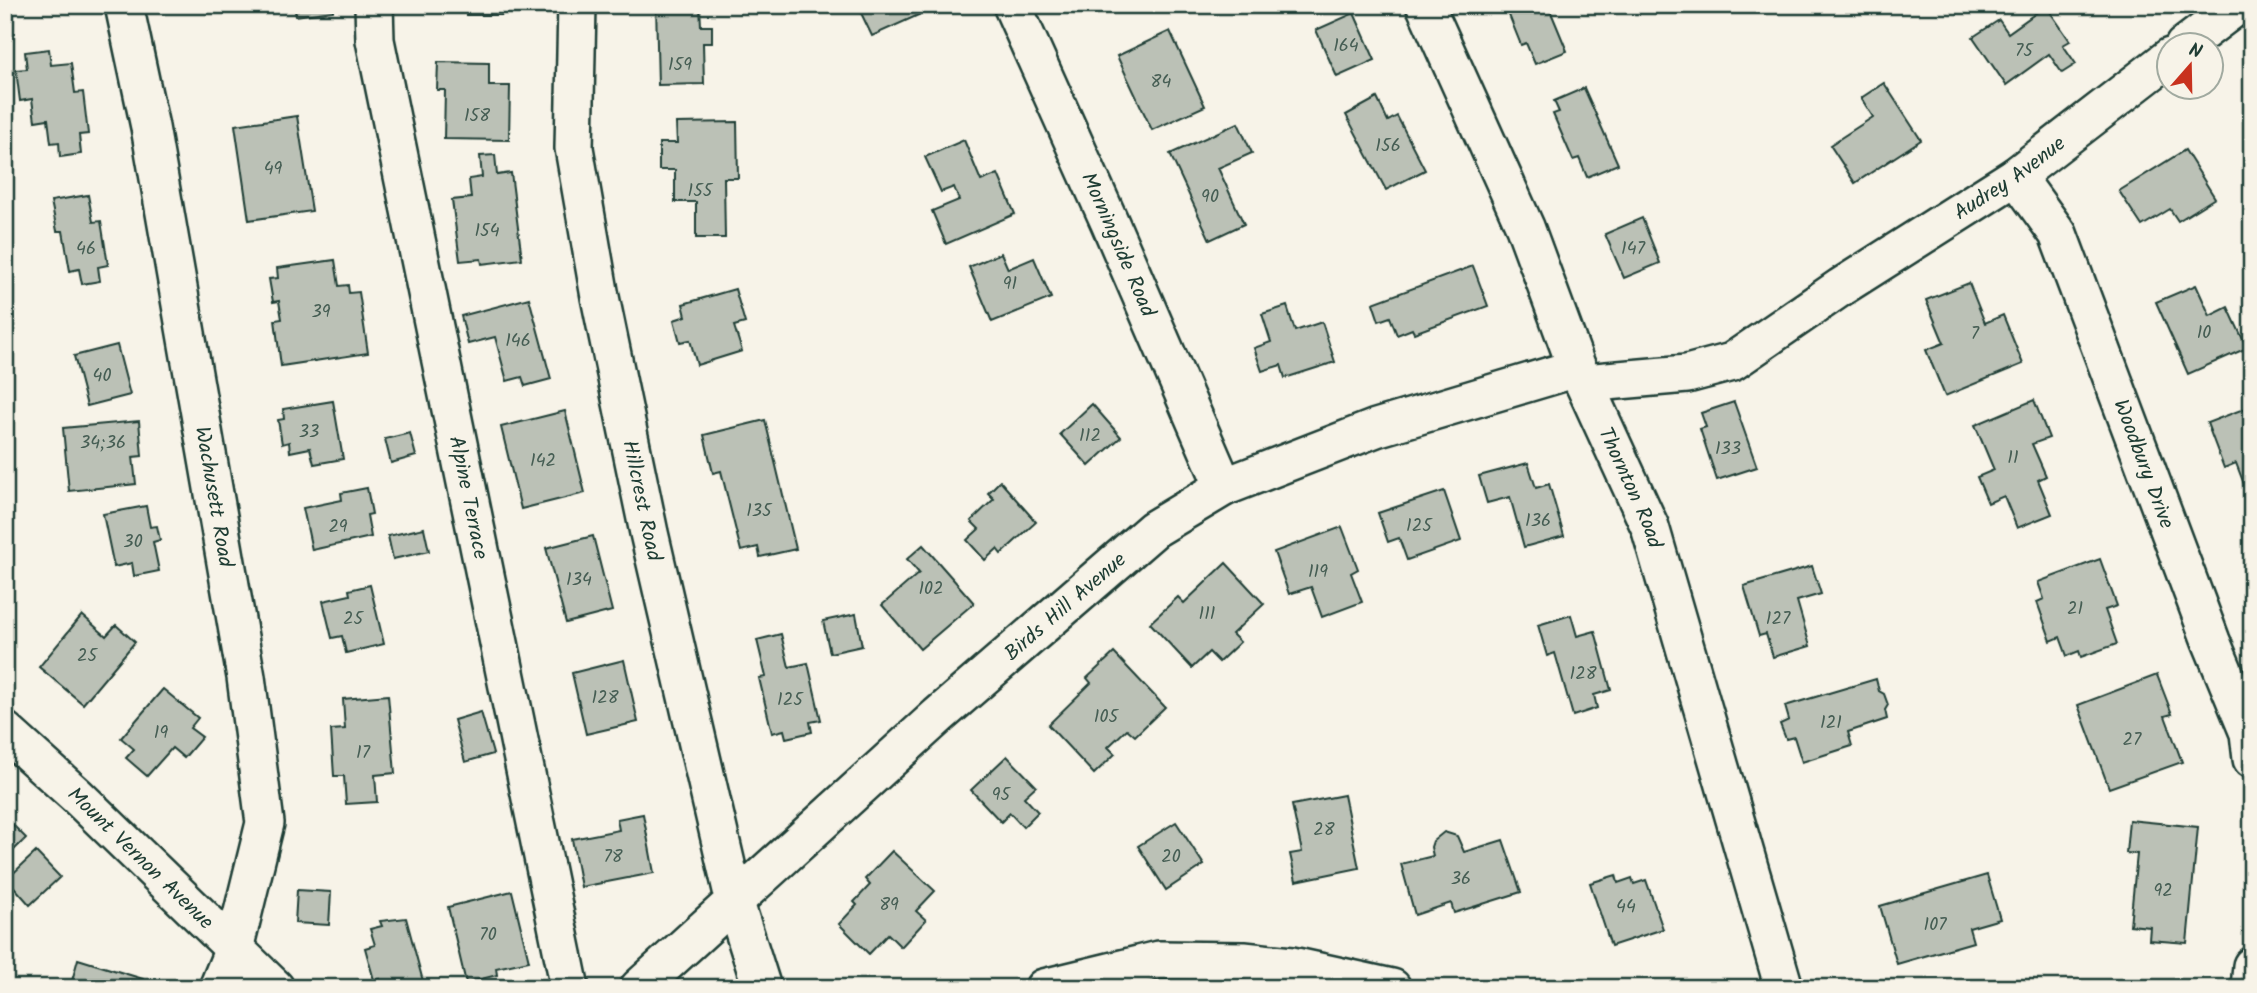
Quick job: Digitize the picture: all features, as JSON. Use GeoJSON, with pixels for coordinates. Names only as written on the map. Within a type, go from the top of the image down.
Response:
{"type":"FeatureCollection","features":[{"type":"Feature","properties":{"kind":"street","name":"Wachusett Road"},"geometry":{"type":"LineString","coordinates":[[124,5],[150,127],[246,677],[265,823],[234,949],[218,988]]}},
{"type":"Feature","properties":{"kind":"street","name":"Alpine Terrace"},"geometry":{"type":"LineString","coordinates":[[374,5],[375,40],[570,988]]}},
{"type":"Feature","properties":{"kind":"street","name":"Hillcrest Road"},"geometry":{"type":"LineString","coordinates":[[577,5],[574,148],[600,297],[649,533],[735,903],[762,988]]}},
{"type":"Feature","properties":{"kind":"street","name":"Morningside Road"},"geometry":{"type":"LineString","coordinates":[[1012,5],[1109,221],[1223,487]]}},
{"type":"Feature","properties":{"kind":"street","name":"Thornton Road"},"geometry":{"type":"LineString","coordinates":[[1425,5],[1525,228],[1581,375],[1650,527],[1784,988]]}},
{"type":"Feature","properties":{"kind":"street"},"geometry":{"type":"LineString","coordinates":[[2202,32],[2238,5]]}},
{"type":"Feature","properties":{"kind":"street","name":"Audrey Avenue"},"geometry":{"type":"LineString","coordinates":[[1581,375],[1688,374],[1732,362],[1841,287],[2016,176],[2156,67]]}},
{"type":"Feature","properties":{"kind":"street","name":"Woodbury Drive"},"geometry":{"type":"LineString","coordinates":[[2016,176],[2058,234],[2211,641],[2249,733],[2252,759]]}},
{"type":"Feature","properties":{"kind":"street","name":"Birds Hill Avenue"},"geometry":{"type":"LineString","coordinates":[[639,988],[938,716],[1154,529],[1223,487],[1376,428],[1581,375]]}},
{"type":"Feature","properties":{"kind":"street","name":"Mount Vernon Avenue"},"geometry":{"type":"LineString","coordinates":[[5,731],[77,796],[275,988]]}},
{"type":"Feature","properties":{"kind":"street"},"geometry":{"type":"LineString","coordinates":[[1044,988],[1244,961],[1280,965],[1392,988]]}},
{"type":"Feature","properties":{"kind":"street"},"geometry":{"type":"LineString","coordinates":[[2250,988],[2252,966]]}},
{"type":"Feature","properties":{"kind":"building"},"geometry":{"type":"Polygon","coordinates":[[[294,5],[333,5],[333,11],[296,16],[294,5]]]}},
{"type":"Feature","properties":{"kind":"building"},"geometry":{"type":"Polygon","coordinates":[[[466,5],[502,5],[502,15],[466,15],[466,5]]]}},
{"type":"Feature","properties":{"kind":"building"},"geometry":{"type":"Polygon","coordinates":[[[656,5],[700,5],[701,26],[712,26],[712,43],[703,43],[704,84],[658,85],[656,5]]]}},
{"type":"Feature","properties":{"kind":"building"},"geometry":{"type":"Polygon","coordinates":[[[870,5],[920,5],[923,13],[872,36],[861,13],[871,8],[870,5]]]}},
{"type":"Feature","properties":{"kind":"building"},"geometry":{"type":"Polygon","coordinates":[[[1505,5],[1548,5],[1567,51],[1535,64],[1526,43],[1521,45],[1505,5]]]}},
{"type":"Feature","properties":{"kind":"building"},"geometry":{"type":"Polygon","coordinates":[[[2046,6],[2070,41],[2063,45],[2076,64],[2062,73],[2049,54],[2006,85],[1973,37],[1999,20],[2008,33],[2046,6]]]}},
{"type":"Feature","properties":{"kind":"building"},"geometry":{"type":"Polygon","coordinates":[[[1354,13],[1375,60],[1337,77],[1316,30],[1354,13]]]}},
{"type":"Feature","properties":{"kind":"building"},"geometry":{"type":"Polygon","coordinates":[[[1170,31],[1205,106],[1152,130],[1117,56],[1170,31]]]}},
{"type":"Feature","properties":{"kind":"building"},"geometry":{"type":"Polygon","coordinates":[[[49,49],[51,65],[71,63],[75,93],[83,92],[88,134],[79,135],[81,154],[60,157],[59,142],[51,143],[48,119],[35,121],[32,99],[20,101],[16,70],[27,69],[25,52],[49,49]]]}},
{"type":"Feature","properties":{"kind":"building"},"geometry":{"type":"Polygon","coordinates":[[[438,62],[489,63],[489,86],[510,86],[509,140],[444,139],[445,90],[437,90],[438,62]]]}},
{"type":"Feature","properties":{"kind":"building"},"geometry":{"type":"Polygon","coordinates":[[[1884,83],[1921,140],[1855,183],[1830,145],[1873,117],[1861,98],[1884,83]]]}},
{"type":"Feature","properties":{"kind":"building"},"geometry":{"type":"Polygon","coordinates":[[[1584,88],[1618,164],[1587,177],[1579,158],[1573,160],[1553,114],[1559,112],[1554,101],[1584,88]]]}},
{"type":"Feature","properties":{"kind":"building"},"geometry":{"type":"Polygon","coordinates":[[[1377,98],[1388,121],[1397,116],[1425,170],[1386,190],[1346,115],[1377,98]]]}},
{"type":"Feature","properties":{"kind":"building"},"geometry":{"type":"Polygon","coordinates":[[[297,116],[312,211],[249,220],[235,125],[297,116]]]}},
{"type":"Feature","properties":{"kind":"building"},"geometry":{"type":"Polygon","coordinates":[[[737,122],[738,178],[724,178],[725,238],[696,238],[696,202],[675,202],[675,170],[659,170],[659,143],[677,143],[676,123],[737,122]]]}},
{"type":"Feature","properties":{"kind":"building"},"geometry":{"type":"Polygon","coordinates":[[[1238,123],[1252,153],[1218,168],[1244,224],[1210,240],[1170,154],[1238,123]]]}},
{"type":"Feature","properties":{"kind":"building"},"geometry":{"type":"Polygon","coordinates":[[[964,140],[981,181],[998,174],[1015,214],[946,244],[932,211],[959,200],[954,187],[941,192],[925,157],[964,140]]]}},
{"type":"Feature","properties":{"kind":"building"},"geometry":{"type":"Polygon","coordinates":[[[2185,150],[2215,198],[2178,221],[2170,209],[2142,226],[2119,191],[2185,150]]]}},
{"type":"Feature","properties":{"kind":"building"},"geometry":{"type":"Polygon","coordinates":[[[495,155],[497,175],[511,173],[522,259],[482,264],[481,259],[460,261],[452,200],[471,198],[469,179],[482,177],[480,156],[495,155]]]}},
{"type":"Feature","properties":{"kind":"building"},"geometry":{"type":"Polygon","coordinates":[[[88,195],[93,222],[101,221],[108,265],[98,267],[100,281],[82,284],[79,269],[70,271],[63,231],[57,231],[51,201],[88,195]]]}},
{"type":"Feature","properties":{"kind":"building"},"geometry":{"type":"Polygon","coordinates":[[[1642,218],[1660,263],[1624,278],[1605,234],[1642,218]]]}},
{"type":"Feature","properties":{"kind":"building"},"geometry":{"type":"Polygon","coordinates":[[[1001,253],[1008,269],[1034,258],[1051,298],[992,322],[969,267],[1001,253]]]}},
{"type":"Feature","properties":{"kind":"building"},"geometry":{"type":"Polygon","coordinates":[[[335,260],[339,286],[348,285],[349,293],[359,292],[368,353],[281,366],[275,320],[282,319],[279,301],[273,302],[269,279],[278,278],[277,268],[335,260]]]}},
{"type":"Feature","properties":{"kind":"building"},"geometry":{"type":"Polygon","coordinates":[[[1473,266],[1488,306],[1414,333],[1412,329],[1397,335],[1390,317],[1379,321],[1373,303],[1473,266]]]}},
{"type":"Feature","properties":{"kind":"building"},"geometry":{"type":"Polygon","coordinates":[[[1969,283],[1985,323],[2003,315],[2023,364],[1945,396],[1926,350],[1944,343],[1926,300],[1969,283]]]}},
{"type":"Feature","properties":{"kind":"building"},"geometry":{"type":"Polygon","coordinates":[[[2196,285],[2210,316],[2228,307],[2247,348],[2188,374],[2156,302],[2196,285]]]}},
{"type":"Feature","properties":{"kind":"building"},"geometry":{"type":"Polygon","coordinates":[[[735,289],[745,323],[734,326],[742,351],[697,365],[690,340],[680,342],[674,320],[686,316],[683,304],[735,289]]]}},
{"type":"Feature","properties":{"kind":"building"},"geometry":{"type":"Polygon","coordinates":[[[529,298],[551,379],[525,386],[522,377],[507,381],[495,337],[468,344],[461,316],[529,298]]]}},
{"type":"Feature","properties":{"kind":"building"},"geometry":{"type":"Polygon","coordinates":[[[1287,306],[1295,331],[1322,322],[1335,362],[1285,378],[1281,365],[1262,371],[1254,348],[1271,342],[1262,314],[1287,306]]]}},
{"type":"Feature","properties":{"kind":"building"},"geometry":{"type":"Polygon","coordinates":[[[117,345],[130,395],[87,406],[74,356],[117,345]]]}},
{"type":"Feature","properties":{"kind":"building"},"geometry":{"type":"Polygon","coordinates":[[[2034,400],[2049,438],[2032,444],[2046,476],[2038,480],[2052,514],[2017,528],[2004,496],[1988,503],[1977,477],[1994,470],[1975,425],[2034,400]]]}},
{"type":"Feature","properties":{"kind":"building"},"geometry":{"type":"Polygon","coordinates":[[[333,401],[343,459],[314,464],[310,448],[290,452],[289,442],[282,444],[278,420],[284,419],[283,409],[333,401]]]}},
{"type":"Feature","properties":{"kind":"building"},"geometry":{"type":"Polygon","coordinates":[[[1734,402],[1757,467],[1717,480],[1700,429],[1706,427],[1701,413],[1734,402]]]}},
{"type":"Feature","properties":{"kind":"building"},"geometry":{"type":"Polygon","coordinates":[[[1092,404],[1121,437],[1089,466],[1060,434],[1092,404]]]}},
{"type":"Feature","properties":{"kind":"building"},"geometry":{"type":"Polygon","coordinates":[[[2246,408],[2252,423],[2252,487],[2246,489],[2236,463],[2224,468],[2207,423],[2246,408]]]}},
{"type":"Feature","properties":{"kind":"building"},"geometry":{"type":"Polygon","coordinates":[[[565,411],[585,493],[521,509],[501,427],[565,411]]]}},
{"type":"Feature","properties":{"kind":"building"},"geometry":{"type":"Polygon","coordinates":[[[765,420],[796,549],[760,557],[758,547],[741,551],[721,471],[713,473],[704,435],[765,420]]]}},
{"type":"Feature","properties":{"kind":"building"},"geometry":{"type":"Polygon","coordinates":[[[139,421],[142,456],[133,457],[136,484],[69,491],[63,428],[139,421]]]}},
{"type":"Feature","properties":{"kind":"building"},"geometry":{"type":"Polygon","coordinates":[[[410,433],[416,456],[391,463],[385,439],[410,433]]]}},
{"type":"Feature","properties":{"kind":"building"},"geometry":{"type":"Polygon","coordinates":[[[1528,463],[1536,488],[1549,484],[1564,536],[1524,547],[1510,497],[1487,503],[1479,476],[1528,463]]]}},
{"type":"Feature","properties":{"kind":"building"},"geometry":{"type":"Polygon","coordinates":[[[1000,481],[1036,522],[1001,554],[997,549],[985,560],[967,540],[979,529],[971,521],[994,499],[988,493],[1000,481]]]}},
{"type":"Feature","properties":{"kind":"building"},"geometry":{"type":"Polygon","coordinates":[[[367,488],[372,514],[367,515],[371,537],[312,550],[303,508],[342,500],[341,493],[367,488]]]}},
{"type":"Feature","properties":{"kind":"building"},"geometry":{"type":"Polygon","coordinates":[[[1444,491],[1461,541],[1407,560],[1399,538],[1388,542],[1378,513],[1444,491]]]}},
{"type":"Feature","properties":{"kind":"building"},"geometry":{"type":"Polygon","coordinates":[[[146,506],[150,527],[157,526],[160,540],[153,542],[159,571],[134,576],[132,563],[114,567],[103,514],[146,506]]]}},
{"type":"Feature","properties":{"kind":"building"},"geometry":{"type":"Polygon","coordinates":[[[1342,527],[1358,569],[1351,573],[1362,602],[1322,617],[1311,587],[1289,594],[1274,552],[1342,527]]]}},
{"type":"Feature","properties":{"kind":"building"},"geometry":{"type":"Polygon","coordinates":[[[424,528],[429,551],[393,559],[388,536],[424,528]]]}},
{"type":"Feature","properties":{"kind":"building"},"geometry":{"type":"Polygon","coordinates":[[[593,536],[612,611],[566,623],[546,548],[593,536]]]}},
{"type":"Feature","properties":{"kind":"building"},"geometry":{"type":"Polygon","coordinates":[[[923,545],[974,603],[920,649],[882,605],[919,573],[907,559],[923,545]]]}},
{"type":"Feature","properties":{"kind":"building"},"geometry":{"type":"Polygon","coordinates":[[[2100,559],[2117,606],[2105,610],[2117,644],[2081,657],[2079,651],[2067,656],[2060,637],[2051,641],[2037,602],[2044,599],[2038,582],[2100,559]]]}},
{"type":"Feature","properties":{"kind":"building"},"geometry":{"type":"Polygon","coordinates":[[[1226,563],[1264,604],[1232,634],[1240,642],[1219,662],[1209,652],[1192,668],[1150,623],[1178,597],[1184,603],[1226,563]]]}},
{"type":"Feature","properties":{"kind":"building"},"geometry":{"type":"Polygon","coordinates":[[[1812,566],[1821,594],[1797,601],[1810,646],[1773,657],[1766,634],[1759,636],[1744,586],[1812,566]]]}},
{"type":"Feature","properties":{"kind":"building"},"geometry":{"type":"Polygon","coordinates":[[[370,585],[384,644],[346,653],[342,636],[332,638],[323,601],[350,595],[349,590],[370,585]]]}},
{"type":"Feature","properties":{"kind":"building"},"geometry":{"type":"Polygon","coordinates":[[[856,614],[862,646],[830,653],[823,621],[856,614]]]}},
{"type":"Feature","properties":{"kind":"building"},"geometry":{"type":"Polygon","coordinates":[[[82,615],[106,636],[116,625],[135,642],[83,704],[39,667],[82,615]]]}},
{"type":"Feature","properties":{"kind":"building"},"geometry":{"type":"Polygon","coordinates":[[[1571,615],[1577,636],[1595,631],[1611,690],[1594,695],[1597,708],[1573,716],[1555,653],[1547,656],[1538,625],[1571,615]]]}},
{"type":"Feature","properties":{"kind":"building"},"geometry":{"type":"Polygon","coordinates":[[[781,634],[789,667],[808,663],[821,720],[810,722],[812,732],[786,738],[784,730],[772,733],[759,678],[766,677],[757,640],[781,634]]]}},
{"type":"Feature","properties":{"kind":"building"},"geometry":{"type":"Polygon","coordinates":[[[1114,653],[1165,707],[1135,736],[1127,729],[1108,747],[1115,754],[1094,774],[1048,725],[1091,683],[1087,678],[1114,653]]]}},
{"type":"Feature","properties":{"kind":"building"},"geometry":{"type":"Polygon","coordinates":[[[624,660],[638,722],[586,734],[572,673],[624,660]]]}},
{"type":"Feature","properties":{"kind":"building"},"geometry":{"type":"Polygon","coordinates":[[[2157,675],[2172,714],[2165,716],[2182,762],[2109,788],[2078,705],[2157,675]]]}},
{"type":"Feature","properties":{"kind":"building"},"geometry":{"type":"Polygon","coordinates":[[[1876,679],[1879,691],[1884,694],[1888,705],[1885,710],[1887,719],[1848,732],[1852,746],[1802,762],[1794,737],[1786,739],[1780,724],[1789,720],[1785,706],[1876,679]]]}},
{"type":"Feature","properties":{"kind":"building"},"geometry":{"type":"Polygon","coordinates":[[[163,689],[198,718],[190,728],[202,737],[184,758],[172,748],[147,776],[126,758],[134,749],[121,738],[163,689]]]}},
{"type":"Feature","properties":{"kind":"building"},"geometry":{"type":"Polygon","coordinates":[[[388,695],[395,773],[375,775],[377,802],[346,804],[344,776],[334,776],[331,730],[345,729],[343,699],[388,695]]]}},
{"type":"Feature","properties":{"kind":"building"},"geometry":{"type":"Polygon","coordinates":[[[481,712],[493,754],[465,762],[454,720],[481,712]]]}},
{"type":"Feature","properties":{"kind":"building"},"geometry":{"type":"Polygon","coordinates":[[[1007,756],[1036,786],[1024,797],[1038,812],[1023,827],[1010,813],[1001,822],[971,790],[1007,756]]]}},
{"type":"Feature","properties":{"kind":"building"},"geometry":{"type":"Polygon","coordinates":[[[1344,795],[1359,868],[1296,881],[1290,854],[1302,852],[1292,805],[1344,795]]]}},
{"type":"Feature","properties":{"kind":"building"},"geometry":{"type":"Polygon","coordinates":[[[643,814],[654,873],[581,887],[572,839],[619,830],[617,819],[643,814]]]}},
{"type":"Feature","properties":{"kind":"building"},"geometry":{"type":"Polygon","coordinates":[[[5,817],[26,838],[5,859],[5,817]]]}},
{"type":"Feature","properties":{"kind":"building"},"geometry":{"type":"Polygon","coordinates":[[[2129,820],[2198,827],[2187,943],[2149,940],[2150,927],[2130,925],[2137,854],[2126,853],[2129,820]]]}},
{"type":"Feature","properties":{"kind":"building"},"geometry":{"type":"Polygon","coordinates":[[[1176,822],[1204,865],[1166,890],[1138,846],[1176,822]]]}},
{"type":"Feature","properties":{"kind":"building"},"geometry":{"type":"Polygon","coordinates":[[[1444,832],[1457,836],[1464,852],[1503,840],[1521,892],[1454,913],[1451,903],[1415,915],[1401,864],[1433,856],[1433,841],[1444,832]]]}},
{"type":"Feature","properties":{"kind":"building"},"geometry":{"type":"Polygon","coordinates":[[[892,851],[935,891],[916,911],[926,920],[901,947],[888,934],[869,954],[839,924],[857,905],[854,902],[870,885],[865,879],[892,851]]]}},
{"type":"Feature","properties":{"kind":"building"},"geometry":{"type":"Polygon","coordinates":[[[36,852],[60,877],[30,905],[7,879],[36,852]]]}},
{"type":"Feature","properties":{"kind":"building"},"geometry":{"type":"Polygon","coordinates":[[[1616,875],[1618,883],[1632,878],[1634,884],[1646,880],[1663,929],[1611,946],[1590,883],[1616,875]]]}},
{"type":"Feature","properties":{"kind":"building"},"geometry":{"type":"Polygon","coordinates":[[[1987,875],[2000,919],[1969,928],[1973,942],[1897,964],[1880,906],[1987,875]]]}},
{"type":"Feature","properties":{"kind":"building"},"geometry":{"type":"Polygon","coordinates":[[[297,890],[331,892],[329,925],[295,923],[297,890]]]}},
{"type":"Feature","properties":{"kind":"building"},"geometry":{"type":"Polygon","coordinates":[[[512,891],[529,961],[496,968],[497,975],[466,983],[448,907],[512,891]]]}},
{"type":"Feature","properties":{"kind":"building"},"geometry":{"type":"Polygon","coordinates":[[[406,918],[424,985],[403,988],[401,982],[382,987],[380,979],[374,980],[365,948],[375,945],[370,929],[382,926],[380,921],[406,918]]]}},
{"type":"Feature","properties":{"kind":"building"},"geometry":{"type":"Polygon","coordinates":[[[78,959],[143,979],[141,988],[70,988],[78,959]]]}}]}
